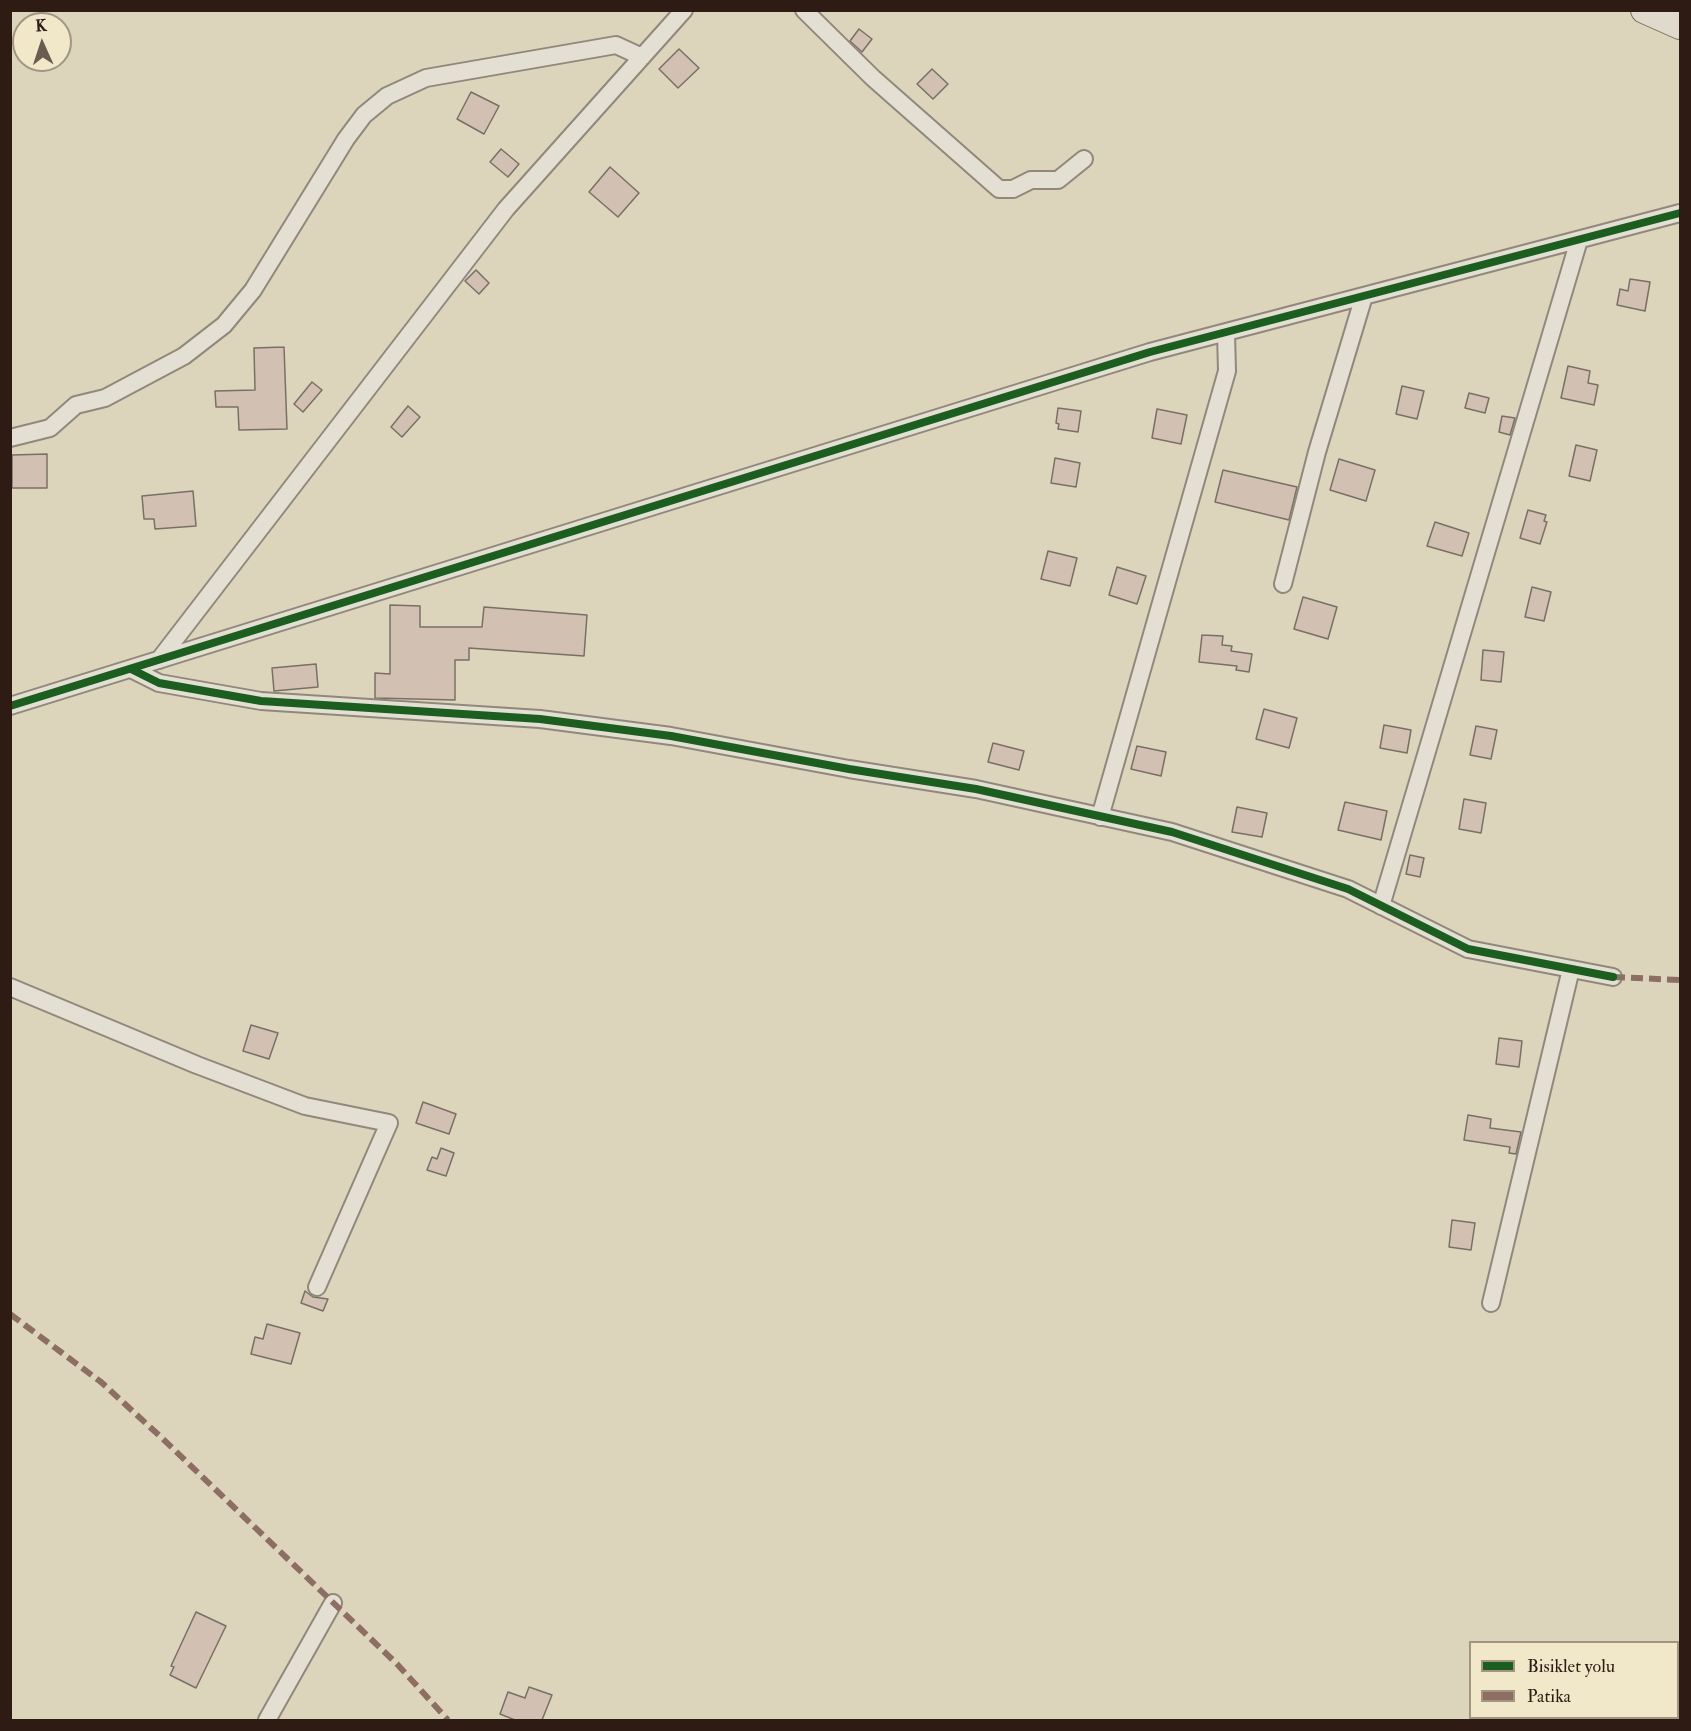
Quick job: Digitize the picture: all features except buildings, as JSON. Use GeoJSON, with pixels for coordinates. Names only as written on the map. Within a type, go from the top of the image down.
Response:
{"type":"FeatureCollection","features":[{"type":"Feature","properties":{"kind":"highway"},"geometry":{"type":"LineString","coordinates":[[1644,10],[1680,26]]}},
{"type":"Feature","properties":{"kind":"street"},"geometry":{"type":"LineString","coordinates":[[159,660],[506,209],[684,10]]}},
{"type":"Feature","properties":{"kind":"street"},"geometry":{"type":"LineString","coordinates":[[804,10],[873,78],[999,189],[1013,189],[1031,180],[1058,180],[1084,159]]}},
{"type":"Feature","properties":{"kind":"street"},"geometry":{"type":"LineString","coordinates":[[10,438],[50,428],[76,405],[105,398],[184,356],[224,325],[252,291],[346,139],[364,115],[387,96],[426,78],[616,45],[642,57]]}},
{"type":"Feature","properties":{"kind":"street"},"geometry":{"type":"LineString","coordinates":[[10,706],[1150,352],[1680,213]]}},
{"type":"Feature","properties":{"kind":"street"},"geometry":{"type":"LineString","coordinates":[[1381,906],[1579,240]]}},
{"type":"Feature","properties":{"kind":"street"},"geometry":{"type":"LineString","coordinates":[[1282,584],[1317,452],[1364,296]]}},
{"type":"Feature","properties":{"kind":"street"},"geometry":{"type":"LineString","coordinates":[[1100,817],[1227,371],[1226,333]]}},
{"type":"Feature","properties":{"kind":"street"},"geometry":{"type":"LineString","coordinates":[[131,669],[159,683],[261,700],[540,719],[671,736],[849,769],[976,789],[1172,832],[1348,889],[1468,949],[1613,977]]}},
{"type":"Feature","properties":{"kind":"street"},"geometry":{"type":"LineString","coordinates":[[1491,1303],[1571,969]]}},
{"type":"Feature","properties":{"kind":"street"},"geometry":{"type":"LineString","coordinates":[[10,987],[197,1065],[305,1106],[389,1123],[317,1287]]}},
{"type":"Feature","properties":{"kind":"street"},"geometry":{"type":"LineString","coordinates":[[267,1720],[333,1604]]}},
{"type":"Feature","properties":{"kind":"marked path"},"geometry":{"type":"LineString","coordinates":[[1613,977],[1680,980]]}},
{"type":"Feature","properties":{"kind":"marked path"},"geometry":{"type":"LineString","coordinates":[[10,1314],[101,1382],[163,1439],[397,1664],[448,1720]]}},
{"type":"Feature","properties":{"kind":"cycle path"},"geometry":{"type":"LineString","coordinates":[[10,706],[1150,352],[1680,213]]}},
{"type":"Feature","properties":{"kind":"cycle path"},"geometry":{"type":"LineString","coordinates":[[131,669],[159,683],[261,701],[540,719],[671,736],[849,769],[976,789],[1172,832],[1348,889],[1468,949],[1613,977]]}}]}
